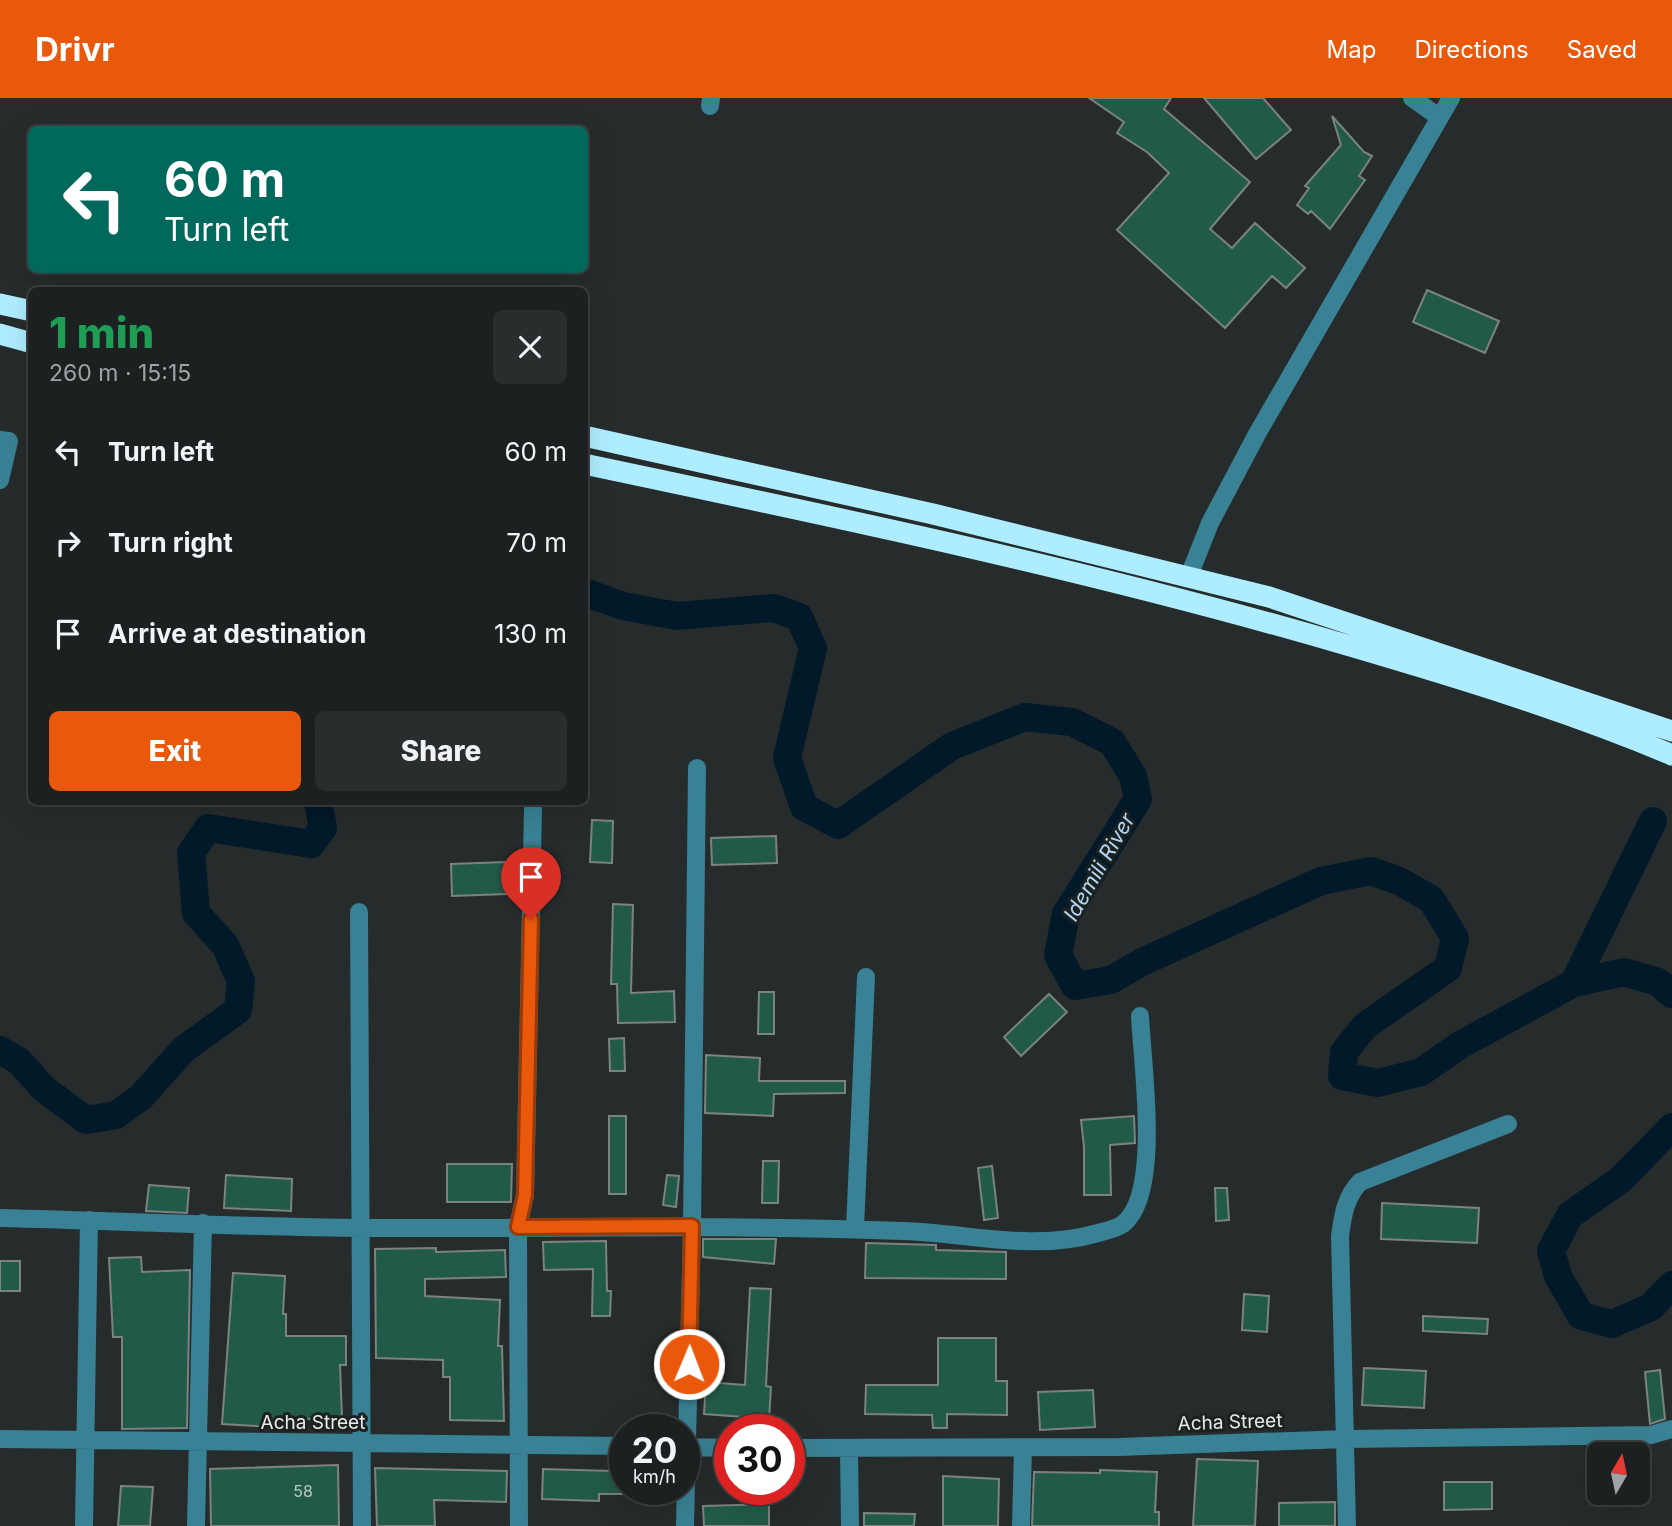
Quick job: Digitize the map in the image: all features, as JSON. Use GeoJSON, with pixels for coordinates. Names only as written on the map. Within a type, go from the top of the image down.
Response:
{"type":"FeatureCollection","features":[{"type":"Feature","properties":{"kind":"highway"},"geometry":{"type":"LineString","coordinates":[[0,304],[28,310]]}},
{"type":"Feature","properties":{"kind":"highway"},"geometry":{"type":"LineString","coordinates":[[0,334],[28,342]]}},
{"type":"Feature","properties":{"kind":"highway"},"geometry":{"type":"LineString","coordinates":[[588,437],[933,514],[1269,597],[1672,731]]}},
{"type":"Feature","properties":{"kind":"highway"},"geometry":{"type":"LineString","coordinates":[[588,465],[887,528],[1102,579],[1271,623],[1465,680],[1632,738],[1672,755]]}},
{"type":"Feature","properties":{"kind":"street"},"geometry":{"type":"LineString","coordinates":[[1412,98],[1439,117]]}},
{"type":"Feature","properties":{"kind":"street"},"geometry":{"type":"LineString","coordinates":[[1189,576],[1210,523],[1257,433],[1451,98]]}},
{"type":"Feature","properties":{"kind":"street"},"geometry":{"type":"LineString","coordinates":[[0,440],[9,441],[0,480]]}},
{"type":"Feature","properties":{"kind":"street"},"geometry":{"type":"LineString","coordinates":[[686,1414],[692,1226],[697,768]]}},
{"type":"Feature","properties":{"kind":"street"},"geometry":{"type":"LineString","coordinates":[[519,1526],[518,1227],[525,1195],[533,809]]}},
{"type":"Feature","properties":{"kind":"street"},"geometry":{"type":"LineString","coordinates":[[359,912],[362,1526]]}},
{"type":"Feature","properties":{"kind":"street"},"geometry":{"type":"LineString","coordinates":[[855,1229],[866,977]]}},
{"type":"Feature","properties":{"kind":"street"},"geometry":{"type":"LineString","coordinates":[[0,1218],[362,1228],[692,1226],[855,1229],[934,1232],[992,1241],[1066,1240],[1121,1226],[1137,1209],[1143,1188],[1147,1151],[1140,1016]]}},
{"type":"Feature","properties":{"kind":"street"},"geometry":{"type":"LineString","coordinates":[[1347,1526],[1339,1236],[1351,1192],[1360,1182],[1508,1124]]}},
{"type":"Feature","properties":{"kind":"street"},"geometry":{"type":"LineString","coordinates":[[84,1526],[89,1220]]}},
{"type":"Feature","properties":{"kind":"street"},"geometry":{"type":"LineString","coordinates":[[197,1526],[203,1223]]}},
{"type":"Feature","properties":{"kind":"street","name":"Acha Street"},"geometry":{"type":"LineString","coordinates":[[805,1448],[1119,1447],[1346,1439],[1651,1435],[1672,1429]]}},
{"type":"Feature","properties":{"kind":"street","name":"Acha Street"},"geometry":{"type":"LineString","coordinates":[[0,1439],[609,1446]]}},
{"type":"Feature","properties":{"kind":"street"},"geometry":{"type":"LineString","coordinates":[[1021,1526],[1023,1448]]}},
{"type":"Feature","properties":{"kind":"street"},"geometry":{"type":"LineString","coordinates":[[849,1449],[850,1526]]}},
{"type":"Feature","properties":{"kind":"street"},"geometry":{"type":"LineString","coordinates":[[685,1505],[685,1526]]}},
{"type":"Feature","properties":{"kind":"building"},"geometry":{"type":"Polygon","coordinates":[[[1089,98],[1171,98],[1164,109],[1250,182],[1210,229],[1232,248],[1255,223],[1305,268],[1286,288],[1272,276],[1225,328],[1117,230],[1169,173],[1147,152],[1117,133],[1124,122],[1089,98]]]}},
{"type":"Feature","properties":{"kind":"building"},"geometry":{"type":"Polygon","coordinates":[[[1204,98],[1263,98],[1291,130],[1256,159],[1204,98]]]}},
{"type":"Feature","properties":{"kind":"building"},"geometry":{"type":"Polygon","coordinates":[[[1332,116],[1364,152],[1372,156],[1359,176],[1365,180],[1330,229],[1311,211],[1308,214],[1297,205],[1309,188],[1305,186],[1341,145],[1332,116]]]}},
{"type":"Feature","properties":{"kind":"building"},"geometry":{"type":"Polygon","coordinates":[[[1427,290],[1499,321],[1485,353],[1413,322],[1427,290]]]}},
{"type":"Feature","properties":{"kind":"building"},"geometry":{"type":"Polygon","coordinates":[[[592,820],[613,821],[612,863],[590,862],[592,820]]]}},
{"type":"Feature","properties":{"kind":"building"},"geometry":{"type":"Polygon","coordinates":[[[776,836],[777,863],[712,865],[711,838],[776,836]]]}},
{"type":"Feature","properties":{"kind":"building"},"geometry":{"type":"Polygon","coordinates":[[[506,862],[507,894],[452,896],[451,864],[506,862]]]}},
{"type":"Feature","properties":{"kind":"building"},"geometry":{"type":"Polygon","coordinates":[[[613,904],[633,905],[631,993],[674,991],[675,1022],[618,1023],[617,984],[611,984],[613,904]]]}},
{"type":"Feature","properties":{"kind":"building"},"geometry":{"type":"Polygon","coordinates":[[[759,992],[774,992],[774,1034],[758,1034],[759,992]]]}},
{"type":"Feature","properties":{"kind":"building"},"geometry":{"type":"Polygon","coordinates":[[[1049,994],[1067,1012],[1021,1056],[1004,1037],[1049,994]]]}},
{"type":"Feature","properties":{"kind":"building"},"geometry":{"type":"Polygon","coordinates":[[[624,1038],[625,1071],[610,1071],[609,1039],[624,1038]]]}},
{"type":"Feature","properties":{"kind":"building"},"geometry":{"type":"Polygon","coordinates":[[[706,1055],[760,1058],[759,1081],[845,1081],[845,1093],[774,1094],[773,1116],[705,1113],[706,1055]]]}},
{"type":"Feature","properties":{"kind":"building"},"geometry":{"type":"Polygon","coordinates":[[[609,1116],[626,1116],[626,1194],[609,1194],[609,1116]]]}},
{"type":"Feature","properties":{"kind":"building"},"geometry":{"type":"Polygon","coordinates":[[[1134,1116],[1135,1143],[1110,1145],[1111,1195],[1084,1195],[1081,1120],[1134,1116]]]}},
{"type":"Feature","properties":{"kind":"building"},"geometry":{"type":"Polygon","coordinates":[[[763,1161],[779,1161],[778,1203],[762,1203],[763,1161]]]}},
{"type":"Feature","properties":{"kind":"building"},"geometry":{"type":"Polygon","coordinates":[[[447,1164],[512,1164],[511,1202],[447,1202],[447,1164]]]}},
{"type":"Feature","properties":{"kind":"building"},"geometry":{"type":"Polygon","coordinates":[[[992,1166],[998,1218],[984,1220],[978,1168],[992,1166]]]}},
{"type":"Feature","properties":{"kind":"building"},"geometry":{"type":"Polygon","coordinates":[[[226,1175],[292,1179],[291,1211],[224,1208],[226,1175]]]}},
{"type":"Feature","properties":{"kind":"building"},"geometry":{"type":"Polygon","coordinates":[[[667,1175],[679,1176],[676,1207],[663,1205],[667,1175]]]}},
{"type":"Feature","properties":{"kind":"building"},"geometry":{"type":"Polygon","coordinates":[[[149,1185],[189,1188],[187,1213],[146,1211],[149,1185]]]}},
{"type":"Feature","properties":{"kind":"building"},"geometry":{"type":"Polygon","coordinates":[[[1215,1188],[1227,1188],[1229,1220],[1216,1221],[1215,1188]]]}},
{"type":"Feature","properties":{"kind":"building"},"geometry":{"type":"Polygon","coordinates":[[[1382,1203],[1479,1208],[1477,1243],[1381,1239],[1382,1203]]]}},
{"type":"Feature","properties":{"kind":"building"},"geometry":{"type":"Polygon","coordinates":[[[703,1239],[776,1239],[774,1264],[703,1257],[703,1239]]]}},
{"type":"Feature","properties":{"kind":"building"},"geometry":{"type":"Polygon","coordinates":[[[606,1241],[607,1291],[611,1291],[610,1316],[592,1316],[593,1269],[544,1270],[543,1242],[606,1241]]]}},
{"type":"Feature","properties":{"kind":"building"},"geometry":{"type":"Polygon","coordinates":[[[866,1243],[936,1245],[936,1250],[1006,1252],[1006,1279],[865,1278],[866,1243]]]}},
{"type":"Feature","properties":{"kind":"building"},"geometry":{"type":"Polygon","coordinates":[[[436,1248],[436,1252],[505,1250],[506,1277],[425,1279],[425,1296],[500,1300],[498,1346],[502,1346],[504,1421],[450,1420],[450,1377],[443,1377],[443,1360],[376,1358],[375,1249],[436,1248]]]}},
{"type":"Feature","properties":{"kind":"building"},"geometry":{"type":"Polygon","coordinates":[[[141,1257],[142,1272],[190,1270],[187,1428],[122,1429],[122,1337],[113,1337],[109,1258],[141,1257]]]}},
{"type":"Feature","properties":{"kind":"building"},"geometry":{"type":"Polygon","coordinates":[[[0,1261],[20,1261],[20,1291],[0,1291],[0,1261]]]}},
{"type":"Feature","properties":{"kind":"building"},"geometry":{"type":"Polygon","coordinates":[[[233,1273],[285,1276],[283,1314],[286,1314],[286,1336],[346,1336],[346,1365],[340,1365],[342,1418],[273,1420],[273,1427],[222,1424],[233,1273]]]}},
{"type":"Feature","properties":{"kind":"building"},"geometry":{"type":"Polygon","coordinates":[[[750,1288],[771,1289],[766,1386],[771,1387],[769,1414],[704,1414],[706,1382],[745,1385],[750,1288]]]}},
{"type":"Feature","properties":{"kind":"building"},"geometry":{"type":"Polygon","coordinates":[[[1244,1294],[1269,1296],[1267,1332],[1242,1330],[1244,1294]]]}},
{"type":"Feature","properties":{"kind":"building"},"geometry":{"type":"Polygon","coordinates":[[[1423,1316],[1488,1319],[1487,1334],[1423,1331],[1423,1316]]]}},
{"type":"Feature","properties":{"kind":"building"},"geometry":{"type":"Polygon","coordinates":[[[938,1338],[996,1338],[996,1381],[1007,1381],[1007,1415],[947,1414],[947,1428],[933,1428],[932,1415],[865,1414],[866,1385],[938,1385],[938,1338]]]}},
{"type":"Feature","properties":{"kind":"building"},"geometry":{"type":"Polygon","coordinates":[[[1364,1368],[1426,1371],[1424,1408],[1362,1405],[1364,1368]]]}},
{"type":"Feature","properties":{"kind":"building"},"geometry":{"type":"Polygon","coordinates":[[[1660,1370],[1665,1419],[1650,1424],[1645,1372],[1660,1370]]]}},
{"type":"Feature","properties":{"kind":"building"},"geometry":{"type":"Polygon","coordinates":[[[1093,1390],[1095,1427],[1040,1430],[1038,1392],[1093,1390]]]}},
{"type":"Feature","properties":{"kind":"building"},"geometry":{"type":"Polygon","coordinates":[[[1197,1459],[1258,1461],[1255,1526],[1193,1526],[1197,1459]]]}},
{"type":"Feature","properties":{"kind":"building"},"geometry":{"type":"Polygon","coordinates":[[[338,1465],[339,1526],[211,1526],[210,1469],[338,1465]]]}},
{"type":"Feature","properties":{"kind":"building"},"geometry":{"type":"Polygon","coordinates":[[[375,1468],[507,1471],[506,1502],[434,1500],[435,1526],[377,1526],[375,1468]]]}},
{"type":"Feature","properties":{"kind":"building"},"geometry":{"type":"Polygon","coordinates":[[[543,1469],[609,1471],[609,1494],[599,1494],[599,1501],[542,1499],[543,1469]]]}},
{"type":"Feature","properties":{"kind":"building"},"geometry":{"type":"Polygon","coordinates":[[[1100,1470],[1157,1472],[1155,1512],[1159,1512],[1159,1526],[1032,1526],[1034,1472],[1100,1473],[1100,1470]]]}},
{"type":"Feature","properties":{"kind":"building"},"geometry":{"type":"Polygon","coordinates":[[[943,1476],[999,1479],[998,1526],[943,1526],[943,1476]]]}},
{"type":"Feature","properties":{"kind":"building"},"geometry":{"type":"Polygon","coordinates":[[[1444,1482],[1492,1482],[1492,1509],[1444,1510],[1444,1482]]]}},
{"type":"Feature","properties":{"kind":"building"},"geometry":{"type":"Polygon","coordinates":[[[121,1486],[153,1487],[150,1526],[118,1526],[121,1486]]]}},
{"type":"Feature","properties":{"kind":"building"},"geometry":{"type":"Polygon","coordinates":[[[1335,1502],[1335,1526],[1279,1526],[1279,1503],[1335,1502]]]}},
{"type":"Feature","properties":{"kind":"building"},"geometry":{"type":"Polygon","coordinates":[[[769,1505],[769,1526],[704,1526],[703,1506],[769,1505]]]}},
{"type":"Feature","properties":{"kind":"building"},"geometry":{"type":"Polygon","coordinates":[[[864,1513],[915,1514],[914,1526],[864,1526],[864,1513]]]}},
{"type":"Feature","properties":{"kind":"waterway","name":"Idemili River"},"geometry":{"type":"LineString","coordinates":[[588,593],[623,606],[677,616],[774,608],[799,617],[813,648],[787,758],[804,807],[838,825],[952,746],[1025,717],[1072,722],[1112,742],[1133,776],[1138,799],[1066,914],[1058,955],[1075,986],[1111,980],[1142,962],[1321,881],[1371,871],[1399,881],[1431,899],[1455,938],[1448,968],[1365,1026],[1344,1052],[1342,1076],[1378,1083],[1421,1072],[1460,1045],[1574,983],[1624,972],[1658,982],[1672,994]]}},
{"type":"Feature","properties":{"kind":"waterway","name":"Idemili River"},"geometry":{"type":"LineString","coordinates":[[0,1050],[19,1061],[44,1089],[86,1120],[116,1115],[141,1097],[184,1049],[238,1010],[241,981],[225,945],[196,913],[191,853],[208,828],[311,844],[323,828],[319,805]]}},
{"type":"Feature","properties":{"kind":"waterway"},"geometry":{"type":"LineString","coordinates":[[1574,983],[1653,821]]}},
{"type":"Feature","properties":{"kind":"waterway","name":"Idemili River"},"geometry":{"type":"LineString","coordinates":[[1672,1127],[1620,1180],[1570,1215],[1551,1251],[1558,1276],[1581,1316],[1612,1324],[1651,1307],[1672,1285]]}},
{"type":"Feature","properties":{"kind":"route"},"geometry":{"type":"LineString","coordinates":[[531,919],[525,1195],[518,1227],[692,1226],[689,1364]]}}]}
